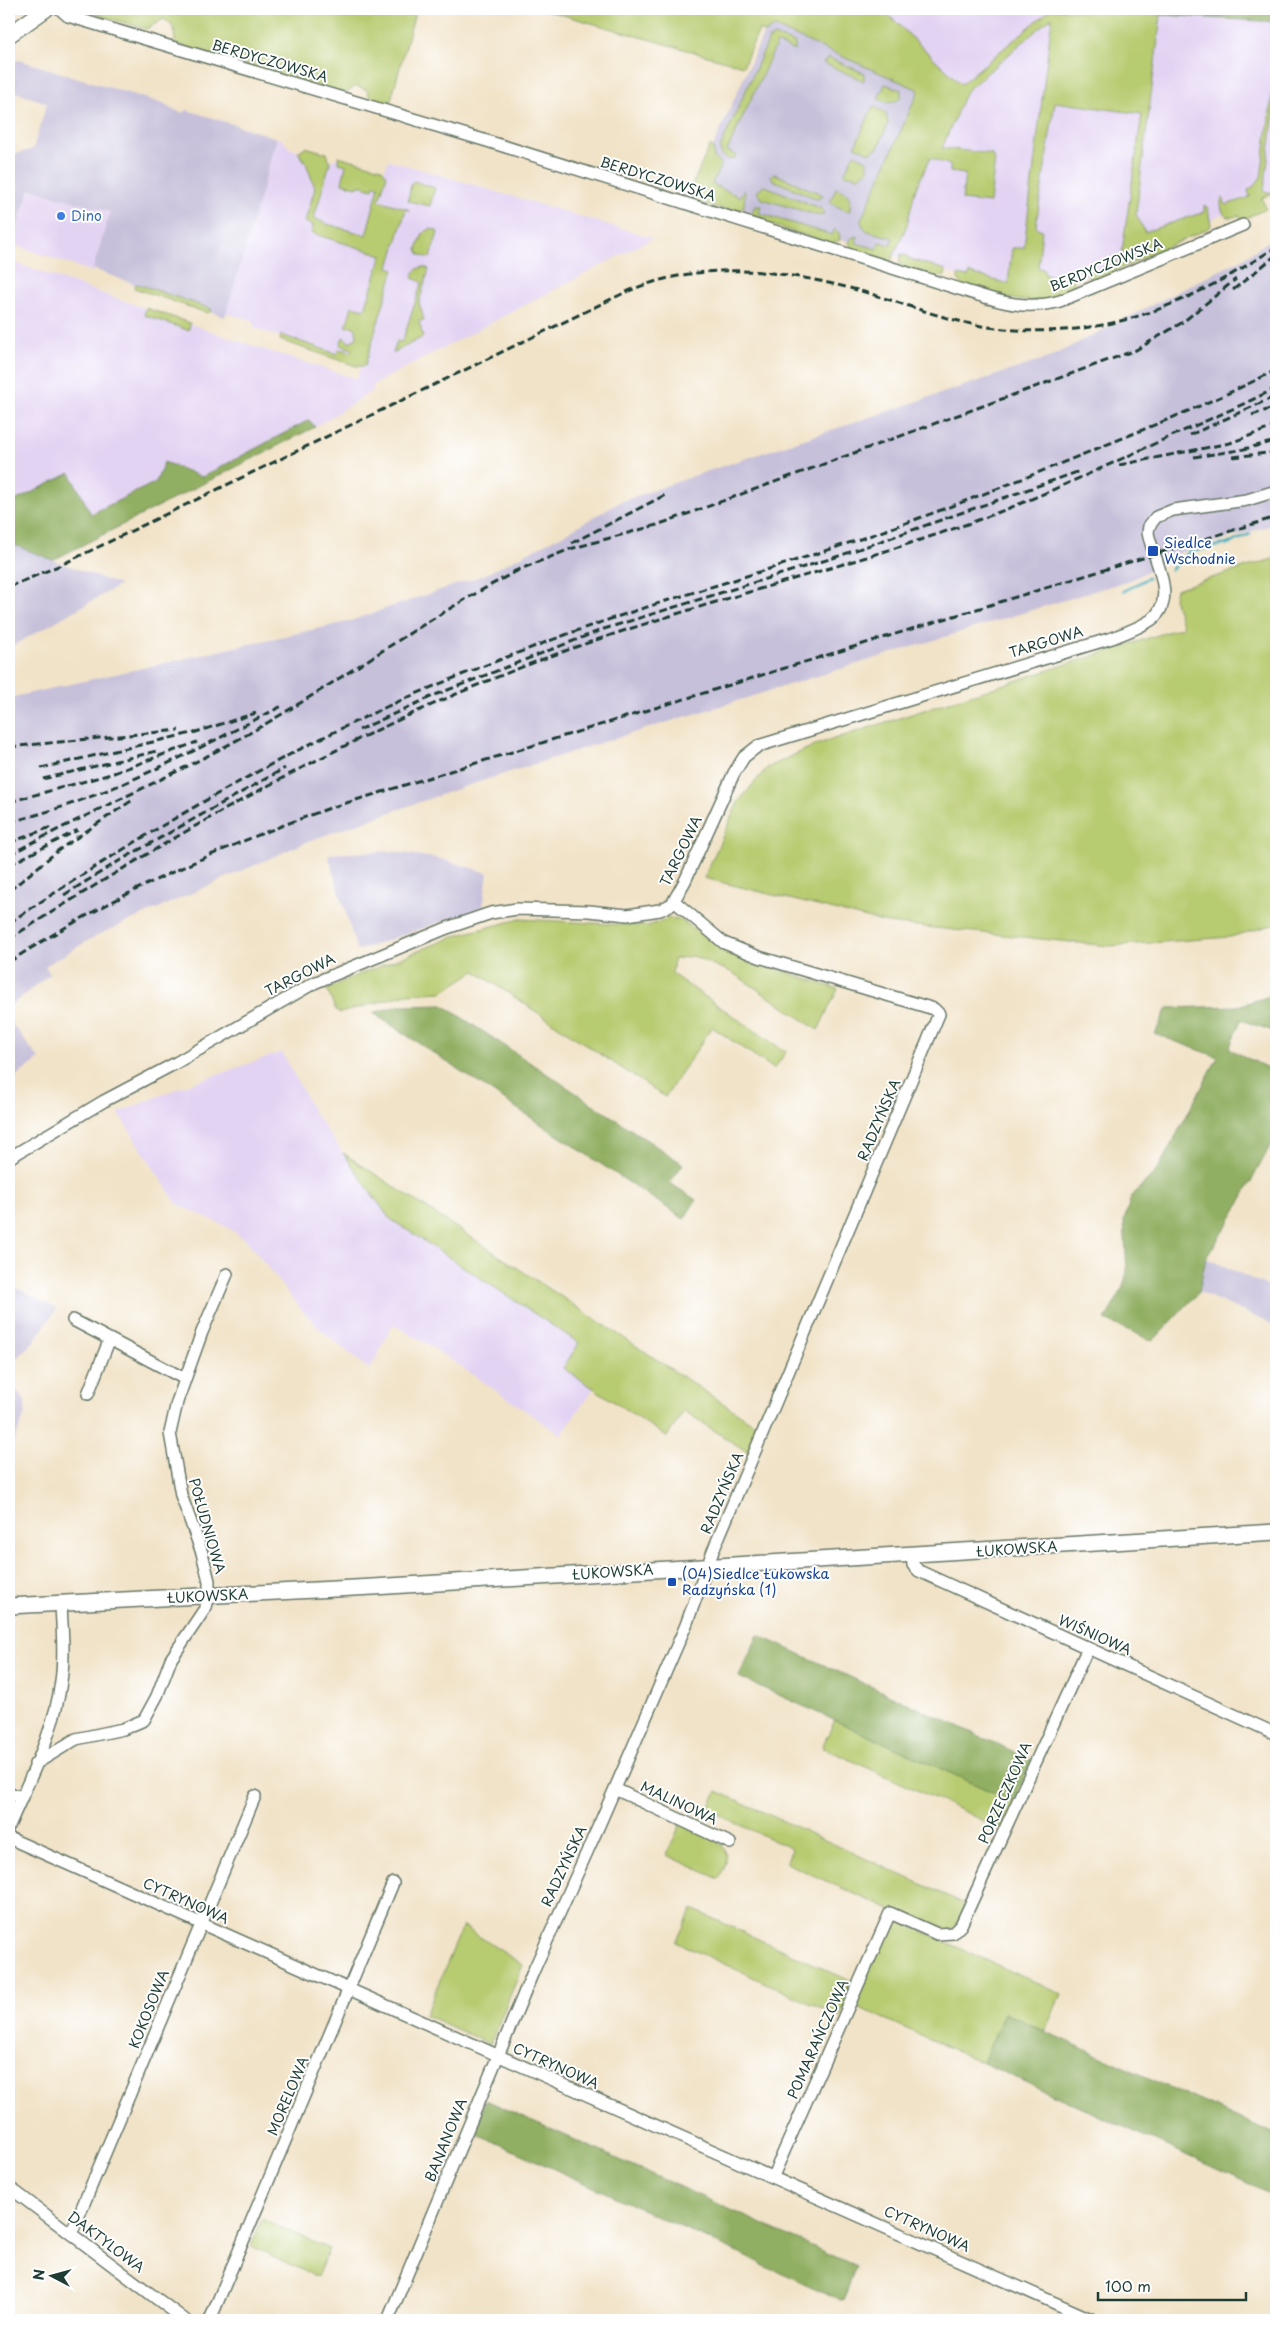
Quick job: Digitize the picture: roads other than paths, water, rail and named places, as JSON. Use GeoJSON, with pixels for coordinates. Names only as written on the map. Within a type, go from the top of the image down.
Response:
{"type":"FeatureCollection","features":[{"type":"Feature","properties":{"kind":"main road"},"geometry":{"type":"LineString","coordinates":[[9,35],[46,9]]}},
{"type":"Feature","properties":{"kind":"main road","name":"ŁUKOWSKA"},"geometry":{"type":"LineString","coordinates":[[9,1606],[912,1555],[1276,1532]]}},
{"type":"Feature","properties":{"kind":"street","name":"BERDYCZOWSKA"},"geometry":{"type":"LineString","coordinates":[[60,9],[68,16],[478,138],[956,288],[1022,306],[1047,305],[1060,301],[1243,225]]}},
{"type":"Feature","properties":{"kind":"street","name":"TARGOWA"},"geometry":{"type":"LineString","coordinates":[[9,1158],[104,1101],[174,1064],[314,983],[447,928],[492,913],[517,908],[589,911],[627,915],[660,910],[674,901],[734,773],[744,757],[758,746],[1112,638],[1136,628],[1157,615],[1163,601],[1163,586],[1148,533],[1149,526],[1156,517],[1173,510],[1247,500],[1276,491]]}},
{"type":"Feature","properties":{"kind":"street","name":"RADZYŃSKA"},"geometry":{"type":"LineString","coordinates":[[533,1972],[686,1625],[708,1566],[940,1014],[934,1008],[760,957],[724,942],[674,901]]}},
{"type":"Feature","properties":{"kind":"street","name":"POŁUDNIOWA"},"geometry":{"type":"LineString","coordinates":[[35,1764],[76,1739],[123,1729],[144,1720],[157,1696],[171,1659],[201,1617],[209,1596],[208,1581],[202,1553],[180,1495],[171,1443],[173,1415],[185,1379],[227,1274]]}},
{"type":"Feature","properties":{"kind":"street"},"geometry":{"type":"LineString","coordinates":[[73,1320],[109,1341],[185,1379]]}},
{"type":"Feature","properties":{"kind":"street"},"geometry":{"type":"LineString","coordinates":[[88,1394],[109,1341]]}},
{"type":"Feature","properties":{"kind":"street","name":"WIŚNIOWA"},"geometry":{"type":"LineString","coordinates":[[912,1555],[913,1565],[919,1571],[1276,1734]]}},
{"type":"Feature","properties":{"kind":"street"},"geometry":{"type":"LineString","coordinates":[[9,1826],[54,1720],[62,1680],[61,1604]]}},
{"type":"Feature","properties":{"kind":"street","name":"PORZECZKOWA"},"geometry":{"type":"LineString","coordinates":[[890,1913],[937,1934],[953,1933],[961,1925],[1088,1648]]}},
{"type":"Feature","properties":{"kind":"street","name":"MALINOWA"},"geometry":{"type":"LineString","coordinates":[[615,1789],[730,1844]]}},
{"type":"Feature","properties":{"kind":"street"},"geometry":{"type":"LineString","coordinates":[[9,1792],[21,1797]]}},
{"type":"Feature","properties":{"kind":"street","name":"KOKOSOWA"},"geometry":{"type":"LineString","coordinates":[[71,2234],[200,1924],[256,1796]]}},
{"type":"Feature","properties":{"kind":"street","name":"CYTRYNOWA"},"geometry":{"type":"LineString","coordinates":[[9,1838],[348,1991],[773,2176],[1093,2320]]}},
{"type":"Feature","properties":{"kind":"street","name":"MORELOWA"},"geometry":{"type":"LineString","coordinates":[[210,2320],[393,1883]]}},
{"type":"Feature","properties":{"kind":"street","name":"POMARAŃCZOWA"},"geometry":{"type":"LineString","coordinates":[[773,2176],[890,1913]]}},
{"type":"Feature","properties":{"kind":"street","name":"BANANOWA"},"geometry":{"type":"LineString","coordinates":[[388,2320],[533,1972]]}},
{"type":"Feature","properties":{"kind":"street","name":"DAKTYLOWA"},"geometry":{"type":"LineString","coordinates":[[9,2187],[185,2320]]}},
{"type":"Feature","properties":{"kind":"waterway"},"geometry":{"type":"LineString","coordinates":[[1171,570],[1189,552],[1231,543],[1250,534]]}},
{"type":"Feature","properties":{"kind":"waterway"},"geometry":{"type":"LineString","coordinates":[[1124,591],[1148,578]]}},
{"type":"Feature","properties":{"kind":"railway"},"geometry":{"type":"LineString","coordinates":[[9,587],[63,564],[624,293],[653,282],[682,275],[711,272],[769,273],[798,277],[857,290],[971,324],[1029,331],[1068,330],[1105,325],[1140,316],[1174,303],[1208,287],[1276,247]]}},
{"type":"Feature","properties":{"kind":"railway"},"geometry":{"type":"LineString","coordinates":[[1233,290],[1276,255]]}},
{"type":"Feature","properties":{"kind":"railway"},"geometry":{"type":"LineString","coordinates":[[513,572],[570,549],[657,525],[1136,350],[1183,322],[1236,279]]}},
{"type":"Feature","properties":{"kind":"railway"},"geometry":{"type":"LineString","coordinates":[[9,923],[99,864],[192,808],[335,731],[406,698],[565,635],[834,548],[945,508],[1161,422],[1231,392],[1276,370]]}},
{"type":"Feature","properties":{"kind":"railway"},"geometry":{"type":"LineString","coordinates":[[9,939],[211,817],[349,744],[420,710],[492,679],[565,651],[666,617],[920,540],[994,514],[1064,485],[1276,388]]}},
{"type":"Feature","properties":{"kind":"railway"},"geometry":{"type":"LineString","coordinates":[[1190,435],[1276,396]]}},
{"type":"Feature","properties":{"kind":"railway"},"geometry":{"type":"LineString","coordinates":[[1252,415],[1276,407]]}},
{"type":"Feature","properties":{"kind":"railway"},"geometry":{"type":"LineString","coordinates":[[1119,465],[1230,443],[1276,426]]}},
{"type":"Feature","properties":{"kind":"railway"},"geometry":{"type":"LineString","coordinates":[[1194,457],[1240,450],[1276,441]]}},
{"type":"Feature","properties":{"kind":"railway"},"geometry":{"type":"LineString","coordinates":[[1233,457],[1276,452]]}},
{"type":"Feature","properties":{"kind":"railway"},"geometry":{"type":"LineString","coordinates":[[359,730],[435,695],[604,629],[833,558],[1080,471]]}},
{"type":"Feature","properties":{"kind":"railway"},"geometry":{"type":"LineString","coordinates":[[572,543],[665,495]]}},
{"type":"Feature","properties":{"kind":"railway"},"geometry":{"type":"LineString","coordinates":[[9,962],[47,938],[125,895],[206,857],[330,808],[1276,517]]}},
{"type":"Feature","properties":{"kind":"railway"},"geometry":{"type":"LineString","coordinates":[[9,855],[236,741],[299,704],[454,606],[519,570]]}},
{"type":"Feature","properties":{"kind":"railway"},"geometry":{"type":"LineString","coordinates":[[9,822],[45,812],[116,787],[184,756],[284,705]]}},
{"type":"Feature","properties":{"kind":"railway"},"geometry":{"type":"LineString","coordinates":[[41,768],[196,732],[256,713]]}},
{"type":"Feature","properties":{"kind":"railway"},"geometry":{"type":"LineString","coordinates":[[9,747],[179,730]]}},
{"type":"Feature","properties":{"kind":"railway"},"geometry":{"type":"LineString","coordinates":[[9,802],[111,774],[197,742]]}},
{"type":"Feature","properties":{"kind":"railway"},"geometry":{"type":"LineString","coordinates":[[43,779],[157,751]]}},
{"type":"Feature","properties":{"kind":"railway"},"geometry":{"type":"LineString","coordinates":[[64,895],[119,861],[285,768]]}},
{"type":"Feature","properties":{"kind":"railway"},"geometry":{"type":"LineString","coordinates":[[9,891],[60,849],[134,799]]}},
{"type":"Feature","properties":{"kind":"railway"},"geometry":{"type":"LineString","coordinates":[[9,843],[51,827]]}},
{"type":"Feature","properties":{"kind":"railway"},"geometry":{"type":"LineString","coordinates":[[9,865],[78,830]]}},
{"type":"Feature","properties":{"kind":"place","name":"Dino"},"geometry":{"type":"Point","coordinates":[61,216]}},
{"type":"Feature","properties":{"kind":"place","name":"Siedlce Wschodnie"},"geometry":{"type":"Point","coordinates":[1153,551]}},
{"type":"Feature","properties":{"kind":"place","name":"(04)Siedlce Łukowska Radzyńska (1)"},"geometry":{"type":"Point","coordinates":[672,1582]}}]}
